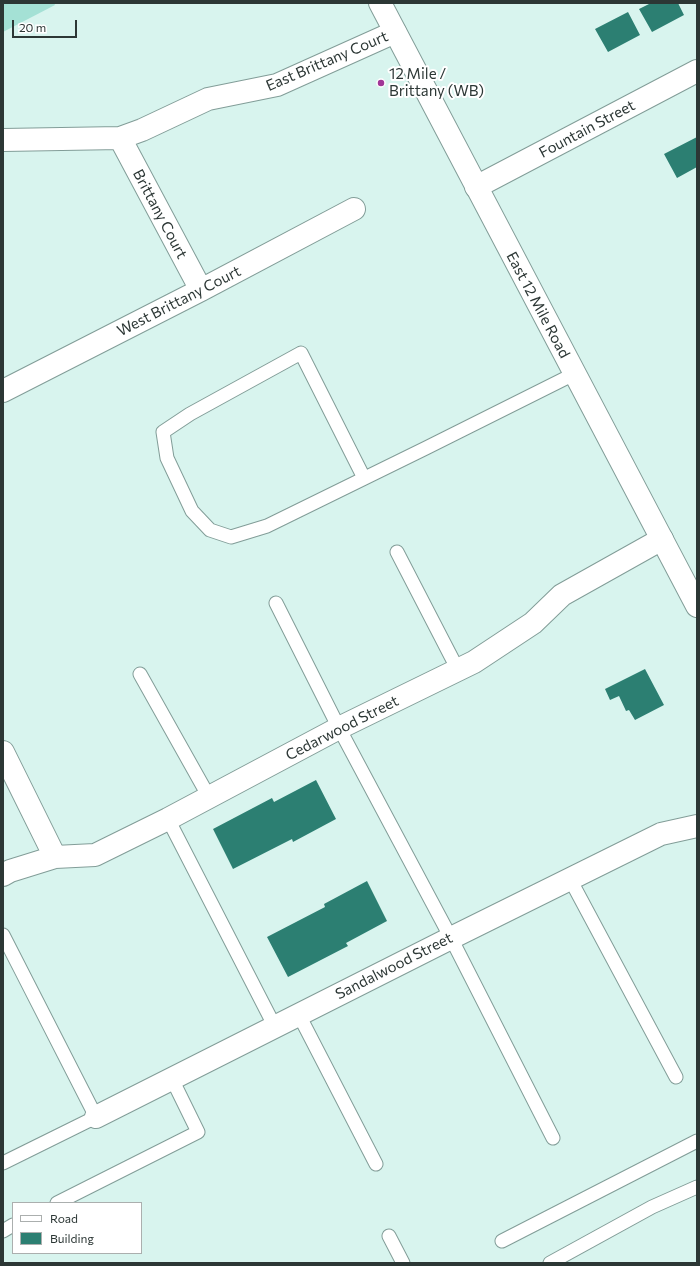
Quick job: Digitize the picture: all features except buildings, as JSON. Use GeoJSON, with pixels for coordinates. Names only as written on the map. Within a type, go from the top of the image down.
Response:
{"type":"FeatureCollection","features":[{"type":"Feature","properties":{"kind":"street","name":"East 12 Mile Road"},"geometry":{"type":"LineString","coordinates":[[380,3],[697,606]]}},
{"type":"Feature","properties":{"kind":"street","name":"East Brittany Court"},"geometry":{"type":"LineString","coordinates":[[3,140],[120,138],[142,130],[208,99],[277,84],[395,32]]}},
{"type":"Feature","properties":{"kind":"street","name":"Fountain Street"},"geometry":{"type":"LineString","coordinates":[[476,187],[697,71]]}},
{"type":"Feature","properties":{"kind":"street","name":"Brittany Court"},"geometry":{"type":"LineString","coordinates":[[120,138],[201,290]]}},
{"type":"Feature","properties":{"kind":"street","name":"West Brittany Court"},"geometry":{"type":"LineString","coordinates":[[3,391],[201,290],[354,209]]}},
{"type":"Feature","properties":{"kind":"street","name":"Cedarwood Street"},"geometry":{"type":"LineString","coordinates":[[3,875],[55,857],[95,855],[168,819],[339,728],[474,662],[533,623],[562,595],[662,539]]}},
{"type":"Feature","properties":{"kind":"street"},"geometry":{"type":"LineString","coordinates":[[3,752],[55,857]]}},
{"type":"Feature","properties":{"kind":"street","name":"Sandalwood Street"},"geometry":{"type":"LineString","coordinates":[[96,1117],[661,834],[697,826]]}},
{"type":"Feature","properties":{"kind":"lane"},"geometry":{"type":"LineString","coordinates":[[364,478],[301,353],[190,414],[164,432],[167,458],[192,511],[210,530],[230,537],[267,526],[364,478],[574,374]]}},
{"type":"Feature","properties":{"kind":"lane"},"geometry":{"type":"LineString","coordinates":[[397,552],[458,670]]}},
{"type":"Feature","properties":{"kind":"lane"},"geometry":{"type":"LineString","coordinates":[[276,603],[339,728],[451,938],[553,1138]]}},
{"type":"Feature","properties":{"kind":"lane"},"geometry":{"type":"LineString","coordinates":[[140,674],[209,797]]}},
{"type":"Feature","properties":{"kind":"lane"},"geometry":{"type":"LineString","coordinates":[[168,819],[275,1027]]}},
{"type":"Feature","properties":{"kind":"lane"},"geometry":{"type":"LineString","coordinates":[[570,879],[676,1077]]}},
{"type":"Feature","properties":{"kind":"lane"},"geometry":{"type":"LineString","coordinates":[[3,935],[96,1117],[3,1163]]}},
{"type":"Feature","properties":{"kind":"lane"},"geometry":{"type":"LineString","coordinates":[[299,1015],[376,1164]]}},
{"type":"Feature","properties":{"kind":"lane"},"geometry":{"type":"LineString","coordinates":[[59,1202],[198,1132],[172,1079]]}},
{"type":"Feature","properties":{"kind":"lane"},"geometry":{"type":"LineString","coordinates":[[502,1241],[697,1141]]}},
{"type":"Feature","properties":{"kind":"lane"},"geometry":{"type":"LineString","coordinates":[[550,1263],[652,1207],[697,1187]]}},
{"type":"Feature","properties":{"kind":"lane"},"geometry":{"type":"LineString","coordinates":[[3,1230],[12,1226]]}},
{"type":"Feature","properties":{"kind":"lane"},"geometry":{"type":"LineString","coordinates":[[388,1236],[403,1263]]}},
{"type":"Feature","properties":{"kind":"green space"},"geometry":{"type":"Polygon","coordinates":[[[3,3],[54,3],[55,5],[3,32],[3,3]]]}},
{"type":"Feature","properties":{"kind":"place","name":"12 Mile / Brittany (WB)"},"geometry":{"type":"Point","coordinates":[381,83]}}]}
